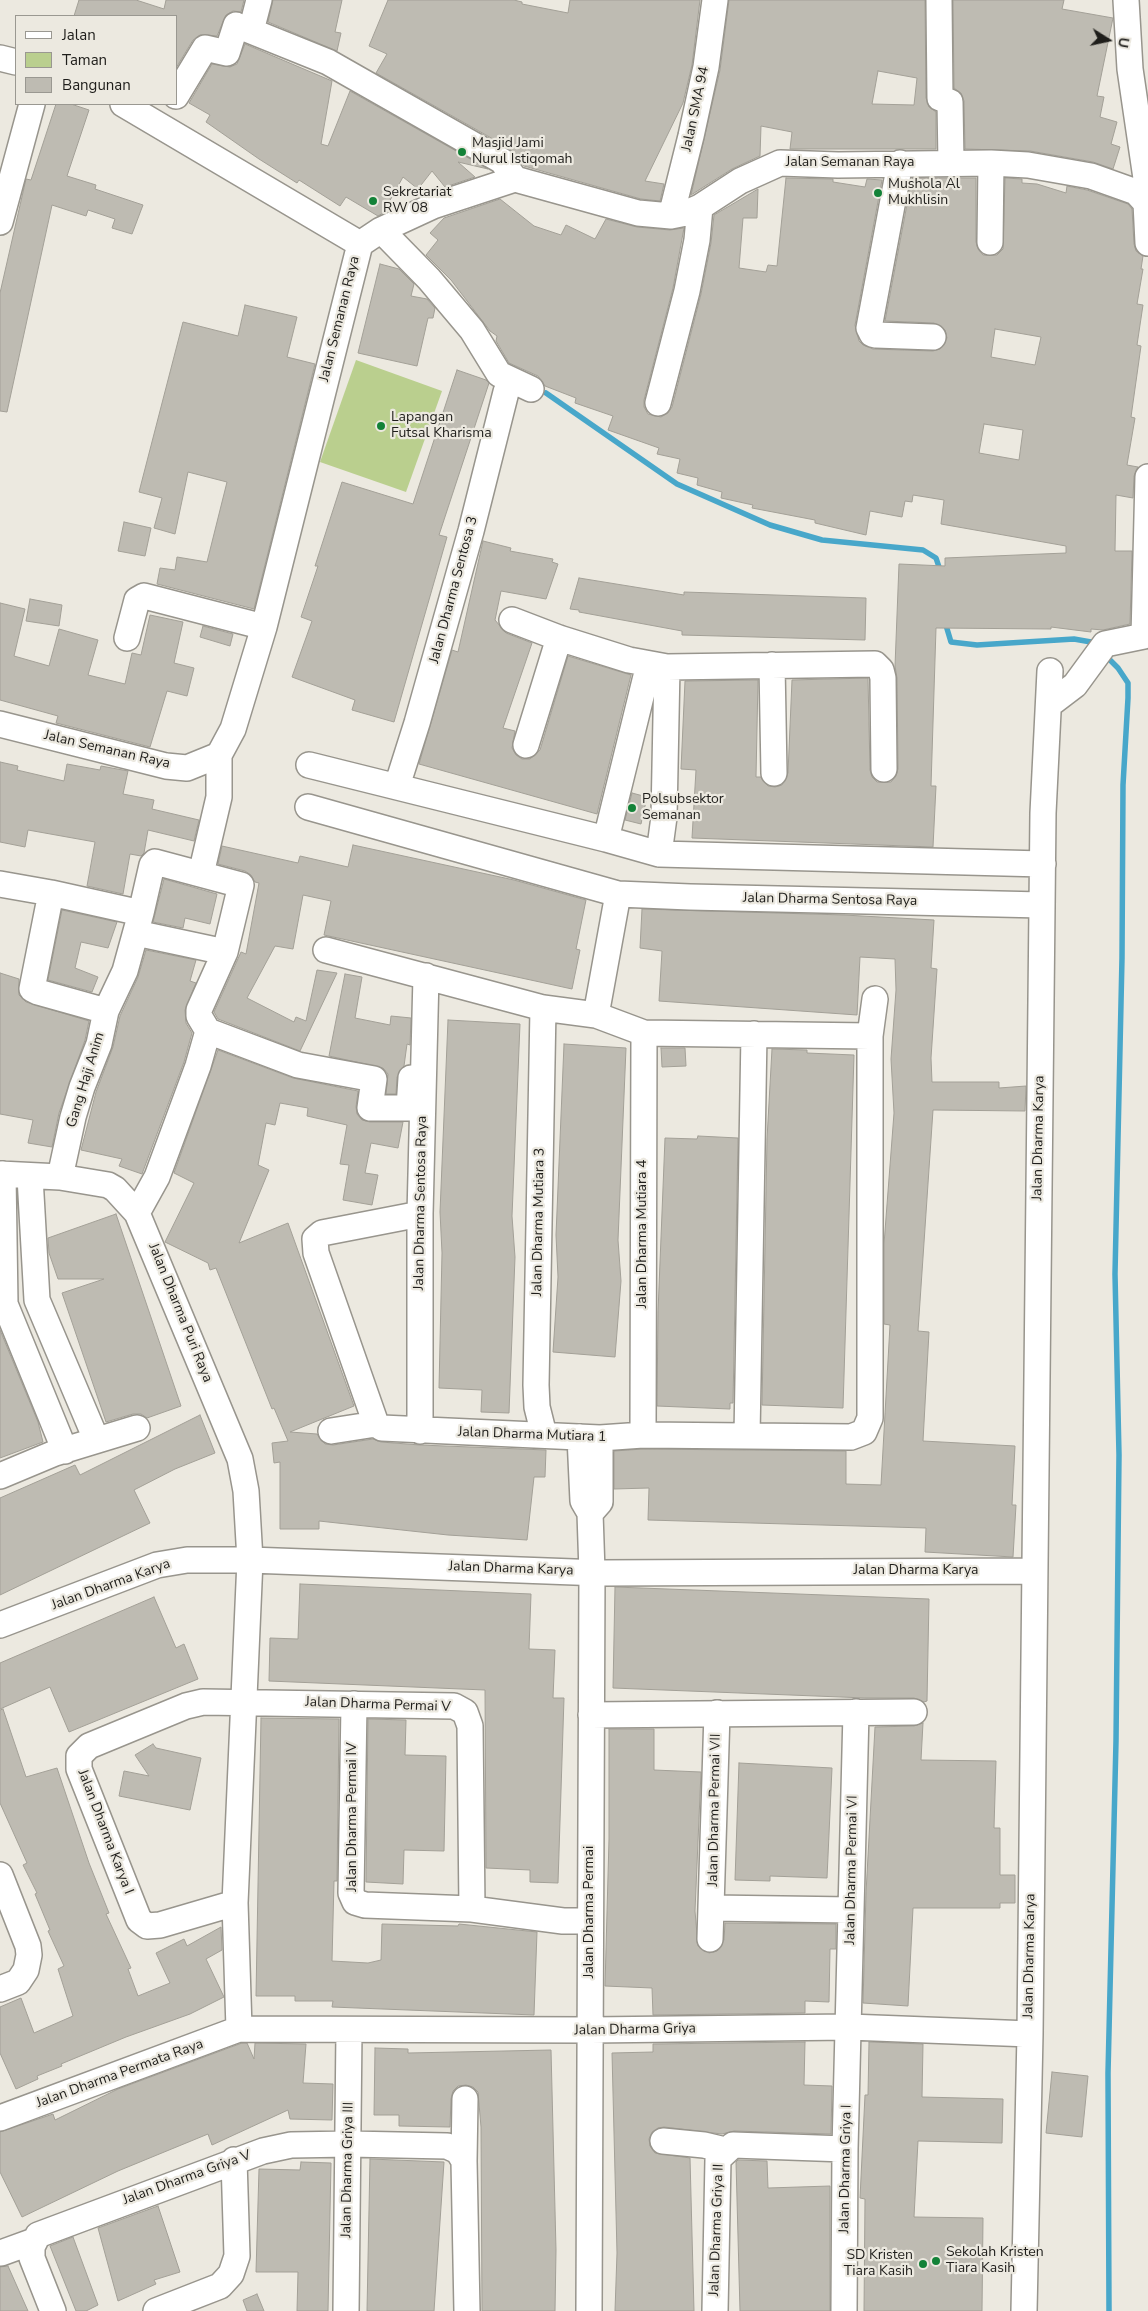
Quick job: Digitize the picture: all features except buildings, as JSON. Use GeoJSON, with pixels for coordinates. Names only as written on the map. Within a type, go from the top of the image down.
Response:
{"type":"FeatureCollection","features":[{"type":"Feature","properties":{"kind":"street"},"geometry":{"type":"LineString","coordinates":[[251,31],[259,0]]}},
{"type":"Feature","properties":{"kind":"street","name":"Jalan SMA 94"},"geometry":{"type":"LineString","coordinates":[[671,216],[698,101],[710,42],[715,0]]}},
{"type":"Feature","properties":{"kind":"street"},"geometry":{"type":"LineString","coordinates":[[939,0],[940,98],[950,102],[952,163]]}},
{"type":"Feature","properties":{"kind":"street"},"geometry":{"type":"LineString","coordinates":[[1126,0],[1130,69],[1145,196],[1148,243]]}},
{"type":"Feature","properties":{"kind":"street"},"geometry":{"type":"LineString","coordinates":[[178,93],[205,48],[227,53],[236,25],[328,62],[502,161],[515,179]]}},
{"type":"Feature","properties":{"kind":"street"},"geometry":{"type":"LineString","coordinates":[[0,58],[15,62]]}},
{"type":"Feature","properties":{"kind":"street"},"geometry":{"type":"LineString","coordinates":[[0,222],[5,185],[32,105]]}},
{"type":"Feature","properties":{"kind":"street"},"geometry":{"type":"LineString","coordinates":[[125,105],[360,244]]}},
{"type":"Feature","properties":{"kind":"street","name":"Jalan Semanan Raya"},"geometry":{"type":"LineString","coordinates":[[0,724],[166,766],[187,768],[219,755],[233,729],[264,627],[360,244],[380,230],[433,206],[515,179],[638,213],[671,216],[700,208],[740,181],[780,163],[838,165],[991,163],[1028,165],[1091,176],[1145,196]]}},
{"type":"Feature","properties":{"kind":"street"},"geometry":{"type":"LineString","coordinates":[[900,163],[869,328],[872,334],[876,335],[933,337]]}},
{"type":"Feature","properties":{"kind":"street"},"geometry":{"type":"LineString","coordinates":[[990,242],[991,163]]}},
{"type":"Feature","properties":{"kind":"street"},"geometry":{"type":"LineString","coordinates":[[658,403],[698,240],[700,208]]}},
{"type":"Feature","properties":{"kind":"street"},"geometry":{"type":"LineString","coordinates":[[380,230],[429,279],[472,330],[499,374],[531,389]]}},
{"type":"Feature","properties":{"kind":"street","name":"Jalan Dharma Sentosa 3"},"geometry":{"type":"LineString","coordinates":[[397,786],[418,723],[471,531],[506,392]]}},
{"type":"Feature","properties":{"kind":"street"},"geometry":{"type":"LineString","coordinates":[[1050,704],[1075,685],[1102,649],[1144,636],[1148,477]]}},
{"type":"Feature","properties":{"kind":"street"},"geometry":{"type":"LineString","coordinates":[[128,638],[137,600],[144,596],[264,627]]}},
{"type":"Feature","properties":{"kind":"street"},"geometry":{"type":"LineString","coordinates":[[512,620],[559,638],[658,665],[875,664],[881,670],[884,678],[884,769]]}},
{"type":"Feature","properties":{"kind":"street"},"geometry":{"type":"LineString","coordinates":[[526,745],[559,638]]}},
{"type":"Feature","properties":{"kind":"street"},"geometry":{"type":"LineString","coordinates":[[606,839],[658,665]]}},
{"type":"Feature","properties":{"kind":"street"},"geometry":{"type":"LineString","coordinates":[[658,665],[664,817],[659,854]]}},
{"type":"Feature","properties":{"kind":"street"},"geometry":{"type":"LineString","coordinates":[[772,665],[774,773]]}},
{"type":"Feature","properties":{"kind":"street","name":"Jalan Dharma Karya"},"geometry":{"type":"LineString","coordinates":[[1024,2311],[1030,2034],[1043,813],[1050,704],[1050,671]]}},
{"type":"Feature","properties":{"kind":"street"},"geometry":{"type":"LineString","coordinates":[[219,755],[219,798],[201,874],[241,885],[225,952],[199,1010],[199,1016],[208,1031],[298,1065],[374,1079],[370,1108],[409,1108],[412,1073],[423,1070]]}},
{"type":"Feature","properties":{"kind":"street"},"geometry":{"type":"LineString","coordinates":[[309,765],[659,854],[1043,864]]}},
{"type":"Feature","properties":{"kind":"street","name":"Jalan Dharma Sentosa Raya"},"geometry":{"type":"LineString","coordinates":[[308,807],[618,894],[690,898],[1042,905]]}},
{"type":"Feature","properties":{"kind":"street","name":"Gang Haji Anim"},"geometry":{"type":"LineString","coordinates":[[60,1177],[73,1117],[99,1044],[106,1011],[125,971],[139,923],[153,863],[201,874]]}},
{"type":"Feature","properties":{"kind":"street"},"geometry":{"type":"LineString","coordinates":[[0,884],[51,894],[225,952]]}},
{"type":"Feature","properties":{"kind":"street"},"geometry":{"type":"LineString","coordinates":[[51,894],[32,989],[106,1011]]}},
{"type":"Feature","properties":{"kind":"street"},"geometry":{"type":"LineString","coordinates":[[596,1015],[618,894]]}},
{"type":"Feature","properties":{"kind":"street"},"geometry":{"type":"LineString","coordinates":[[326,950],[543,1008],[596,1015],[644,1033],[870,1036]]}},
{"type":"Feature","properties":{"kind":"street","name":"Jalan Dharma Sentosa Raya"},"geometry":{"type":"LineString","coordinates":[[420,1431],[420,1214],[426,976]]}},
{"type":"Feature","properties":{"kind":"street","name":"Jalan Dharma Mutiara 1"},"geometry":{"type":"LineString","coordinates":[[376,1424],[382,1428],[420,1431],[590,1437],[643,1435],[851,1437],[864,1432],[870,1418],[870,1036],[875,999]]}},
{"type":"Feature","properties":{"kind":"street","name":"Jalan Dharma Mutiara 3"},"geometry":{"type":"LineString","coordinates":[[543,1008],[536,1385],[537,1407],[544,1435]]}},
{"type":"Feature","properties":{"kind":"street"},"geometry":{"type":"LineString","coordinates":[[137,1213],[157,1177],[198,1066],[208,1031]]}},
{"type":"Feature","properties":{"kind":"street","name":"Jalan Dharma Mutiara 4"},"geometry":{"type":"LineString","coordinates":[[643,1435],[644,1033]]}},
{"type":"Feature","properties":{"kind":"street"},"geometry":{"type":"LineString","coordinates":[[747,1436],[754,1034]]}},
{"type":"Feature","properties":{"kind":"street"},"geometry":{"type":"LineString","coordinates":[[2,1174],[2,1304],[65,1452]]}},
{"type":"Feature","properties":{"kind":"street","name":"Jalan Dharma Puri Raya"},"geometry":{"type":"LineString","coordinates":[[2,1174],[30,1177],[60,1177],[108,1185],[115,1189],[137,1213],[240,1459],[246,1491],[250,1560]]}},
{"type":"Feature","properties":{"kind":"street"},"geometry":{"type":"LineString","coordinates":[[30,1177],[37,1300],[96,1439]]}},
{"type":"Feature","properties":{"kind":"street"},"geometry":{"type":"LineString","coordinates":[[331,1431],[376,1424],[316,1253],[315,1239],[322,1233],[420,1214]]}},
{"type":"Feature","properties":{"kind":"street"},"geometry":{"type":"LineString","coordinates":[[2,1304],[37,1300]]}},
{"type":"Feature","properties":{"kind":"street"},"geometry":{"type":"LineString","coordinates":[[0,1476],[96,1439],[137,1428]]}},
{"type":"Feature","properties":{"kind":"street","name":"Jalan Dharma Permai"},"geometry":{"type":"LineString","coordinates":[[589,2311],[592,1572],[590,1514],[600,1502],[590,1437]]}},
{"type":"Feature","properties":{"kind":"street","name":"Jalan Dharma Karya"},"geometry":{"type":"LineString","coordinates":[[0,1625],[157,1565],[187,1560],[250,1560],[592,1572],[1034,1571]]}},
{"type":"Feature","properties":{"kind":"street"},"geometry":{"type":"LineString","coordinates":[[239,2029],[235,1903],[242,1702],[250,1560]]}},
{"type":"Feature","properties":{"kind":"street","name":"Jalan Dharma Karya I"},"geometry":{"type":"LineString","coordinates":[[235,1903],[160,1925],[147,1926],[139,1920],[78,1769],[79,1756],[89,1746],[186,1706],[203,1702],[242,1702]]}},
{"type":"Feature","properties":{"kind":"street","name":"Jalan Dharma Permai V"},"geometry":{"type":"LineString","coordinates":[[242,1702],[454,1706],[465,1712],[470,1726],[472,1909]]}},
{"type":"Feature","properties":{"kind":"street","name":"Jalan Dharma Permai IV"},"geometry":{"type":"LineString","coordinates":[[354,1704],[353,1899],[365,1906],[472,1909],[563,1921],[590,1921]]}},
{"type":"Feature","properties":{"kind":"street","name":"Jalan Dharma Permai VI"},"geometry":{"type":"LineString","coordinates":[[849,2027],[856,1712]]}},
{"type":"Feature","properties":{"kind":"street"},"geometry":{"type":"LineString","coordinates":[[591,1715],[914,1712]]}},
{"type":"Feature","properties":{"kind":"street","name":"Jalan Dharma Permai VII"},"geometry":{"type":"LineString","coordinates":[[710,1939],[717,1713]]}},
{"type":"Feature","properties":{"kind":"street"},"geometry":{"type":"LineString","coordinates":[[0,1875],[28,1946],[29,1955],[26,1970],[18,1982],[0,1989]]}},
{"type":"Feature","properties":{"kind":"street"},"geometry":{"type":"LineString","coordinates":[[712,1908],[851,1910]]}},
{"type":"Feature","properties":{"kind":"street","name":"Jalan Dharma Griya"},"geometry":{"type":"LineString","coordinates":[[239,2029],[591,2030],[849,2027],[1030,2034]]}},
{"type":"Feature","properties":{"kind":"street","name":"Jalan Dharma Griya I"},"geometry":{"type":"LineString","coordinates":[[844,2311],[845,2149],[849,2027]]}},
{"type":"Feature","properties":{"kind":"street","name":"Jalan Dharma Permata Raya"},"geometry":{"type":"LineString","coordinates":[[0,2118],[239,2029]]}},
{"type":"Feature","properties":{"kind":"street","name":"Jalan Dharma Griya III"},"geometry":{"type":"LineString","coordinates":[[346,2311],[349,2030]]}},
{"type":"Feature","properties":{"kind":"street"},"geometry":{"type":"LineString","coordinates":[[465,2099],[464,2161],[467,2311]]}},
{"type":"Feature","properties":{"kind":"street","name":"Jalan Dharma Griya II"},"geometry":{"type":"LineString","coordinates":[[663,2141],[704,2145],[725,2150]]}},
{"type":"Feature","properties":{"kind":"street","name":"Jalan Dharma Griya V"},"geometry":{"type":"LineString","coordinates":[[1,2253],[34,2241],[48,2230],[234,2160],[291,2145],[447,2146],[458,2151],[464,2161]]}},
{"type":"Feature","properties":{"kind":"street","name":"Jalan Dharma Griya II"},"geometry":{"type":"LineString","coordinates":[[715,2311],[718,2159],[725,2150],[733,2145],[845,2149]]}},
{"type":"Feature","properties":{"kind":"street"},"geometry":{"type":"LineString","coordinates":[[156,2311],[220,2286],[231,2274],[237,2256],[234,2160]]}},
{"type":"Feature","properties":{"kind":"street"},"geometry":{"type":"LineString","coordinates":[[34,2241],[32,2258],[53,2311]]}},
{"type":"Feature","properties":{"kind":"green space","name":"Lapangan Futsal Kharisma"},"geometry":{"type":"Polygon","coordinates":[[[356,360],[442,391],[406,492],[320,462],[356,360]]]}},
{"type":"Feature","properties":{"kind":"waterway"},"geometry":{"type":"LineString","coordinates":[[546,393],[677,484],[770,525],[822,540],[923,550],[936,558],[941,573]]}},
{"type":"Feature","properties":{"kind":"waterway"},"geometry":{"type":"LineString","coordinates":[[945,622],[951,642],[977,645],[1074,639],[1091,642],[1095,646]]}},
{"type":"Feature","properties":{"kind":"waterway"},"geometry":{"type":"LineString","coordinates":[[1104,654],[1118,668],[1128,683],[1123,785],[1122,958],[1115,1274],[1119,1455],[1116,1741],[1108,2073],[1109,2311]]}},
{"type":"Feature","properties":{"kind":"place","name":"Masjid Jami Nurul Istiqomah"},"geometry":{"type":"Point","coordinates":[462,152]}},
{"type":"Feature","properties":{"kind":"place","name":"Mushola Al Mukhlisin"},"geometry":{"type":"Point","coordinates":[878,193]}},
{"type":"Feature","properties":{"kind":"place","name":"Sekretariat RW 08"},"geometry":{"type":"Point","coordinates":[373,201]}},
{"type":"Feature","properties":{"kind":"place","name":"Lapangan Futsal Kharisma"},"geometry":{"type":"Point","coordinates":[381,426]}},
{"type":"Feature","properties":{"kind":"place","name":"Polsubsektor Semanan"},"geometry":{"type":"Point","coordinates":[632,808]}},
{"type":"Feature","properties":{"kind":"place","name":"Sekolah Kristen Tiara Kasih"},"geometry":{"type":"Point","coordinates":[936,2261]}},
{"type":"Feature","properties":{"kind":"place","name":"SD Kristen Tiara Kasih"},"geometry":{"type":"Point","coordinates":[923,2264]}}]}
